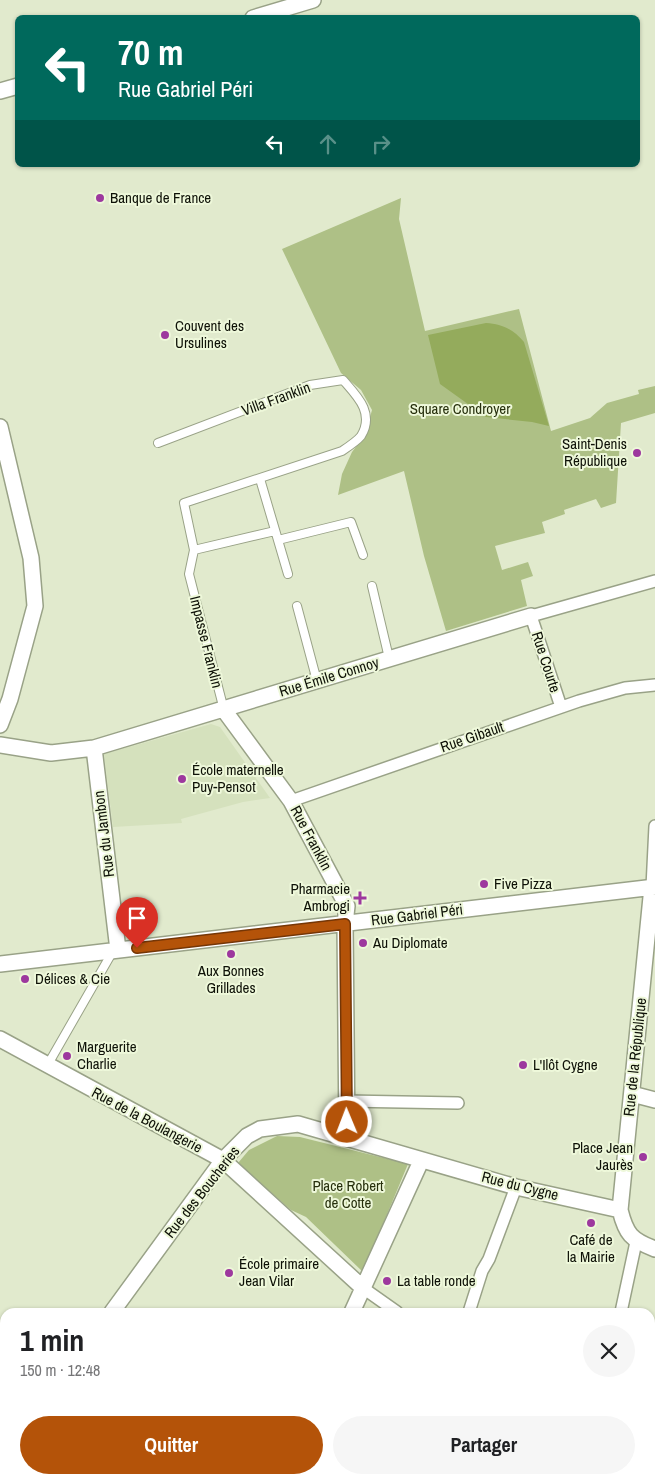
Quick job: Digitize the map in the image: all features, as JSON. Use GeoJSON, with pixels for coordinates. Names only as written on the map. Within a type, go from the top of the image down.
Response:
{"type":"FeatureCollection","features":[{"type":"Feature","properties":{"kind":"street"},"geometry":{"type":"LineString","coordinates":[[263,15],[313,0]]}},
{"type":"Feature","properties":{"kind":"street"},"geometry":{"type":"LineString","coordinates":[[0,91],[15,87]]}},
{"type":"Feature","properties":{"kind":"street"},"geometry":{"type":"LineString","coordinates":[[0,427],[32,558],[35,606],[10,699],[0,725]]}},
{"type":"Feature","properties":{"kind":"street","name":"Rue Émile Connoy"},"geometry":{"type":"LineString","coordinates":[[0,745],[51,753],[94,748],[224,710],[389,658],[655,581]]}},
{"type":"Feature","properties":{"kind":"street","name":"Rue Courte"},"geometry":{"type":"LineString","coordinates":[[531,616],[561,707]]}},
{"type":"Feature","properties":{"kind":"street","name":"Rue Gibault"},"geometry":{"type":"LineString","coordinates":[[291,801],[561,707],[625,688],[655,685]]}},
{"type":"Feature","properties":{"kind":"street","name":"Rue Franklin"},"geometry":{"type":"LineString","coordinates":[[224,710],[291,801],[347,906],[345,924]]}},
{"type":"Feature","properties":{"kind":"street","name":"Rue du Jambon"},"geometry":{"type":"LineString","coordinates":[[94,748],[116,951]]}},
{"type":"Feature","properties":{"kind":"street","name":"Rue de la République"},"geometry":{"type":"LineString","coordinates":[[636,1242],[625,1228],[620,1210],[653,887],[655,826]]}},
{"type":"Feature","properties":{"kind":"street","name":"Rue Gabriel Péri"},"geometry":{"type":"LineString","coordinates":[[0,964],[653,887]]}},
{"type":"Feature","properties":{"kind":"street"},"geometry":{"type":"LineString","coordinates":[[345,924],[347,1138]]}},
{"type":"Feature","properties":{"kind":"street","name":"Rue de la Boulangerie"},"geometry":{"type":"LineString","coordinates":[[0,1039],[223,1160],[363,1288],[392,1308]]}},
{"type":"Feature","properties":{"kind":"street"},"geometry":{"type":"LineString","coordinates":[[632,1094],[655,1100]]}},
{"type":"Feature","properties":{"kind":"street"},"geometry":{"type":"LineString","coordinates":[[346,1101],[458,1103]]}},
{"type":"Feature","properties":{"kind":"street","name":"Rue des Boucheries"},"geometry":{"type":"LineString","coordinates":[[115,1308],[223,1160],[247,1136],[260,1129],[277,1125],[298,1124],[347,1138]]}},
{"type":"Feature","properties":{"kind":"street","name":"Rue du Cygne"},"geometry":{"type":"LineString","coordinates":[[347,1138],[421,1161],[516,1186],[620,1210]]}},
{"type":"Feature","properties":{"kind":"street"},"geometry":{"type":"LineString","coordinates":[[354,1308],[421,1161]]}},
{"type":"Feature","properties":{"kind":"street"},"geometry":{"type":"LineString","coordinates":[[470,1308],[482,1271],[489,1259],[516,1186]]}},
{"type":"Feature","properties":{"kind":"street"},"geometry":{"type":"LineString","coordinates":[[622,1308],[636,1242],[655,1249]]}},
{"type":"Feature","properties":{"kind":"lane","name":"Villa Franklin"},"geometry":{"type":"LineString","coordinates":[[158,443],[310,385],[343,380],[362,401],[366,416],[360,436],[342,451],[184,503],[194,550],[189,574]]}},
{"type":"Feature","properties":{"kind":"lane"},"geometry":{"type":"LineString","coordinates":[[260,478],[288,574]]}},
{"type":"Feature","properties":{"kind":"lane"},"geometry":{"type":"LineString","coordinates":[[278,540],[351,522],[364,555]]}},
{"type":"Feature","properties":{"kind":"lane"},"geometry":{"type":"LineString","coordinates":[[194,550],[275,531]]}},
{"type":"Feature","properties":{"kind":"lane","name":"Impasse Franklin"},"geometry":{"type":"LineString","coordinates":[[189,574],[224,710]]}},
{"type":"Feature","properties":{"kind":"lane"},"geometry":{"type":"LineString","coordinates":[[372,586],[389,658]]}},
{"type":"Feature","properties":{"kind":"lane"},"geometry":{"type":"LineString","coordinates":[[297,606],[317,681]]}},
{"type":"Feature","properties":{"kind":"lane"},"geometry":{"type":"LineString","coordinates":[[47,1066],[116,951]]}},
{"type":"Feature","properties":{"kind":"shaded area","name":"École maternelle Puy-Pensot"},"geometry":{"type":"Polygon","coordinates":[[[211,724],[220,727],[270,798],[243,802],[181,819],[182,823],[113,827],[104,754],[211,724]]]}},
{"type":"Feature","properties":{"kind":"green space","name":"Square Condroyer"},"geometry":{"type":"Polygon","coordinates":[[[401,198],[399,219],[425,331],[519,309],[551,431],[590,418],[607,403],[639,394],[638,390],[655,386],[655,413],[621,423],[616,503],[601,508],[596,499],[564,510],[565,514],[542,522],[545,533],[495,546],[502,570],[528,562],[533,576],[521,580],[527,606],[446,631],[424,556],[404,471],[338,495],[342,474],[352,452],[365,435],[372,410],[361,390],[341,373],[282,249],[401,198]]]}},
{"type":"Feature","properties":{"kind":"green space"},"geometry":{"type":"Polygon","coordinates":[[[486,323],[507,328],[524,342],[549,426],[532,422],[486,417],[440,384],[428,335],[486,323]]]}},
{"type":"Feature","properties":{"kind":"green space","name":"Place Robert de Cotte"},"geometry":{"type":"Polygon","coordinates":[[[277,1136],[300,1137],[408,1164],[363,1272],[306,1217],[291,1210],[238,1163],[249,1150],[277,1136]]]}},
{"type":"Feature","properties":{"kind":"place","name":"Banque de France"},"geometry":{"type":"Point","coordinates":[100,198]}},
{"type":"Feature","properties":{"kind":"place","name":"Couvent des Ursulines"},"geometry":{"type":"Point","coordinates":[165,335]}},
{"type":"Feature","properties":{"kind":"place","name":"Saint-Denis République"},"geometry":{"type":"Point","coordinates":[637,453]}},
{"type":"Feature","properties":{"kind":"place","name":"École maternelle Puy-Pensot"},"geometry":{"type":"Point","coordinates":[182,779]}},
{"type":"Feature","properties":{"kind":"place","name":"Five Pizza"},"geometry":{"type":"Point","coordinates":[484,884]}},
{"type":"Feature","properties":{"kind":"place","name":"Pharmacie Ambrogi"},"geometry":{"type":"Point","coordinates":[360,898]}},
{"type":"Feature","properties":{"kind":"place","name":"Au Diplomate"},"geometry":{"type":"Point","coordinates":[363,943]}},
{"type":"Feature","properties":{"kind":"place","name":"Aux Bonnes Grillades"},"geometry":{"type":"Point","coordinates":[231,954]}},
{"type":"Feature","properties":{"kind":"place","name":"Délices & Cie"},"geometry":{"type":"Point","coordinates":[25,979]}},
{"type":"Feature","properties":{"kind":"place","name":"Marguerite Charlie"},"geometry":{"type":"Point","coordinates":[67,1056]}},
{"type":"Feature","properties":{"kind":"place","name":"L'Ilôt Cygne"},"geometry":{"type":"Point","coordinates":[523,1065]}},
{"type":"Feature","properties":{"kind":"place","name":"Place Jean Jaurès"},"geometry":{"type":"Point","coordinates":[643,1157]}},
{"type":"Feature","properties":{"kind":"place","name":"Café de la Mairie"},"geometry":{"type":"Point","coordinates":[591,1223]}},
{"type":"Feature","properties":{"kind":"place","name":"École primaire Jean Vilar"},"geometry":{"type":"Point","coordinates":[229,1273]}},
{"type":"Feature","properties":{"kind":"place","name":"La table ronde"},"geometry":{"type":"Point","coordinates":[387,1281]}},
{"type":"Feature","properties":{"kind":"route"},"geometry":{"type":"LineString","coordinates":[[137,948],[345,924],[347,1122]]}}]}
